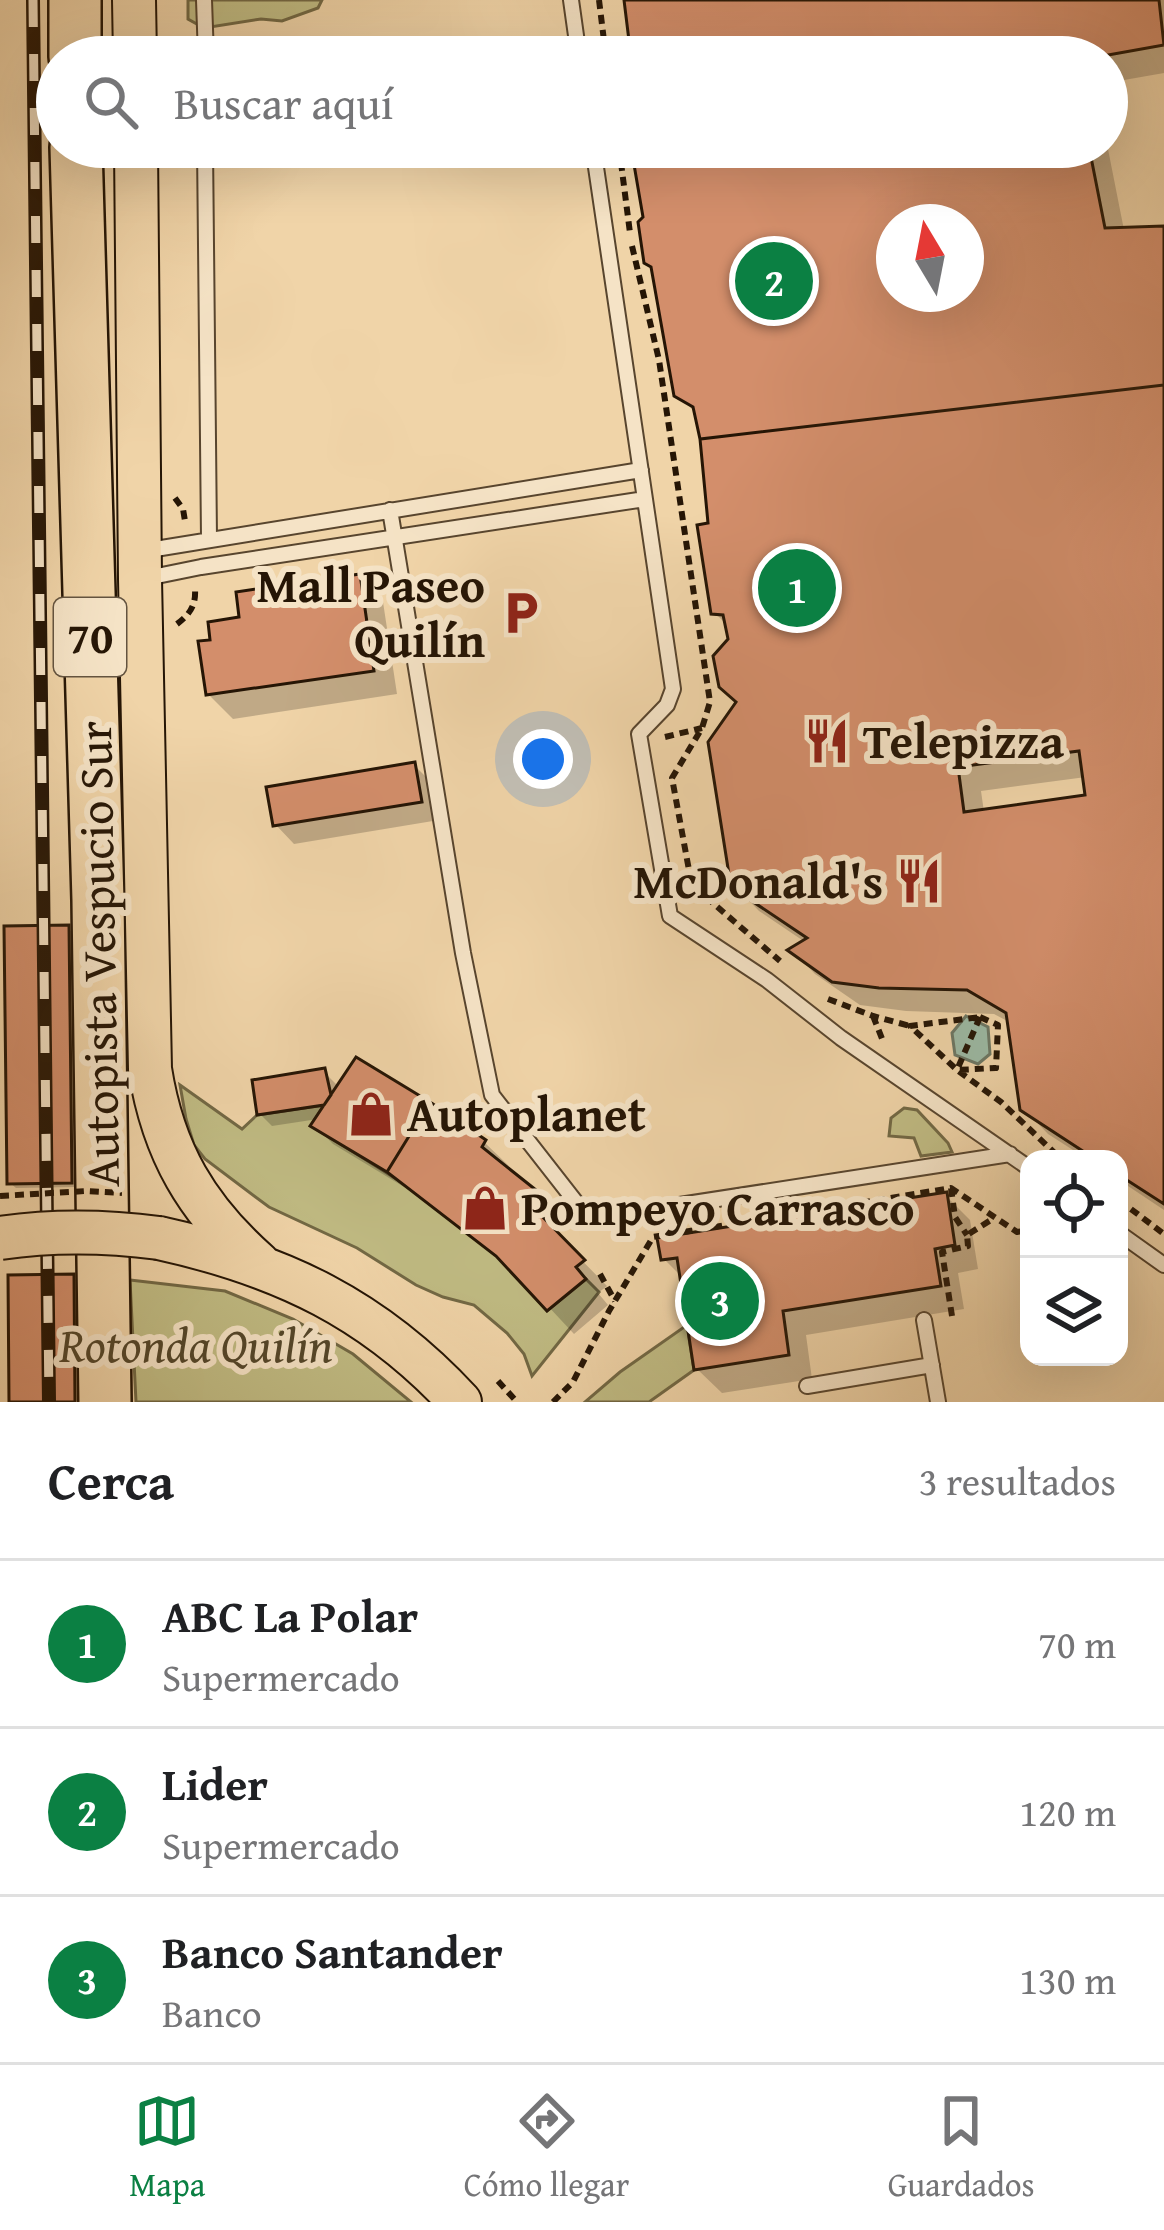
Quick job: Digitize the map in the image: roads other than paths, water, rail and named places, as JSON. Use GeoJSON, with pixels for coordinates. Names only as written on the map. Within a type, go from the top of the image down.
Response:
{"type":"FeatureCollection","features":[{"type":"Feature","properties":{"kind":"highway"},"geometry":{"type":"LineString","coordinates":[[75,0],[75,36]]}},
{"type":"Feature","properties":{"kind":"highway","name":"Autopista Vespucio Sur"},"geometry":{"type":"LineString","coordinates":[[77,168],[98,900],[105,1402]]}},
{"type":"Feature","properties":{"kind":"main road"},"geometry":{"type":"LineString","coordinates":[[134,0],[135,36]]}},
{"type":"Feature","properties":{"kind":"main road"},"geometry":{"type":"LineString","coordinates":[[136,168],[148,1035],[155,1100],[171,1150],[198,1199],[259,1264]]}},
{"type":"Feature","properties":{"kind":"main road"},"geometry":{"type":"LineString","coordinates":[[0,1238],[114,1232],[159,1238],[259,1264],[373,1324],[460,1402]]}},
{"type":"Feature","properties":{"kind":"lane"},"geometry":{"type":"LineString","coordinates":[[204,0],[205,36]]}},
{"type":"Feature","properties":{"kind":"lane"},"geometry":{"type":"LineString","coordinates":[[571,0],[574,36]]}},
{"type":"Feature","properties":{"kind":"lane"},"geometry":{"type":"LineString","coordinates":[[209,168],[209,538]]}},
{"type":"Feature","properties":{"kind":"lane"},"geometry":{"type":"LineString","coordinates":[[595,168],[673,688],[667,705],[639,734],[670,916],[1020,1161]]}},
{"type":"Feature","properties":{"kind":"lane"},"geometry":{"type":"LineString","coordinates":[[140,565],[209,538],[641,470]]}},
{"type":"Feature","properties":{"kind":"lane"},"geometry":{"type":"LineString","coordinates":[[140,565],[201,567],[645,499]]}},
{"type":"Feature","properties":{"kind":"lane"},"geometry":{"type":"LineString","coordinates":[[390,510],[463,953],[492,1095],[589,1219],[1010,1154]]}},
{"type":"Feature","properties":{"kind":"lane"},"geometry":{"type":"LineString","coordinates":[[1128,1239],[1164,1264]]}},
{"type":"Feature","properties":{"kind":"lane"},"geometry":{"type":"LineString","coordinates":[[924,1320],[938,1402]]}},
{"type":"Feature","properties":{"kind":"lane"},"geometry":{"type":"LineString","coordinates":[[807,1386],[932,1365]]}},
{"type":"Feature","properties":{"kind":"railway"},"geometry":{"type":"LineString","coordinates":[[33,0],[49,1402]]}},
{"type":"Feature","properties":{"kind":"place","name":"Lider"},"geometry":{"type":"Point","coordinates":[774,281]}},
{"type":"Feature","properties":{"kind":"place","name":"ABC La Polar"},"geometry":{"type":"Point","coordinates":[797,588]}},
{"type":"Feature","properties":{"kind":"place","name":"Mall Paseo Quilín"},"geometry":{"type":"Point","coordinates":[521,613]}},
{"type":"Feature","properties":{"kind":"place","name":"Telepizza"},"geometry":{"type":"Point","coordinates":[827,741]}},
{"type":"Feature","properties":{"kind":"place","name":"McDonald's"},"geometry":{"type":"Point","coordinates":[919,881]}},
{"type":"Feature","properties":{"kind":"place","name":"Autoplanet"},"geometry":{"type":"Point","coordinates":[371,1114]}},
{"type":"Feature","properties":{"kind":"place","name":"Pompeyo Carrasco"},"geometry":{"type":"Point","coordinates":[485,1208]}},
{"type":"Feature","properties":{"kind":"place","name":"Banco Santander"},"geometry":{"type":"Point","coordinates":[720,1301]}},
{"type":"Feature","properties":{"kind":"park label","name":"Rotonda Quilín"},"geometry":{"type":"Point","coordinates":[196,1345]}}]}
